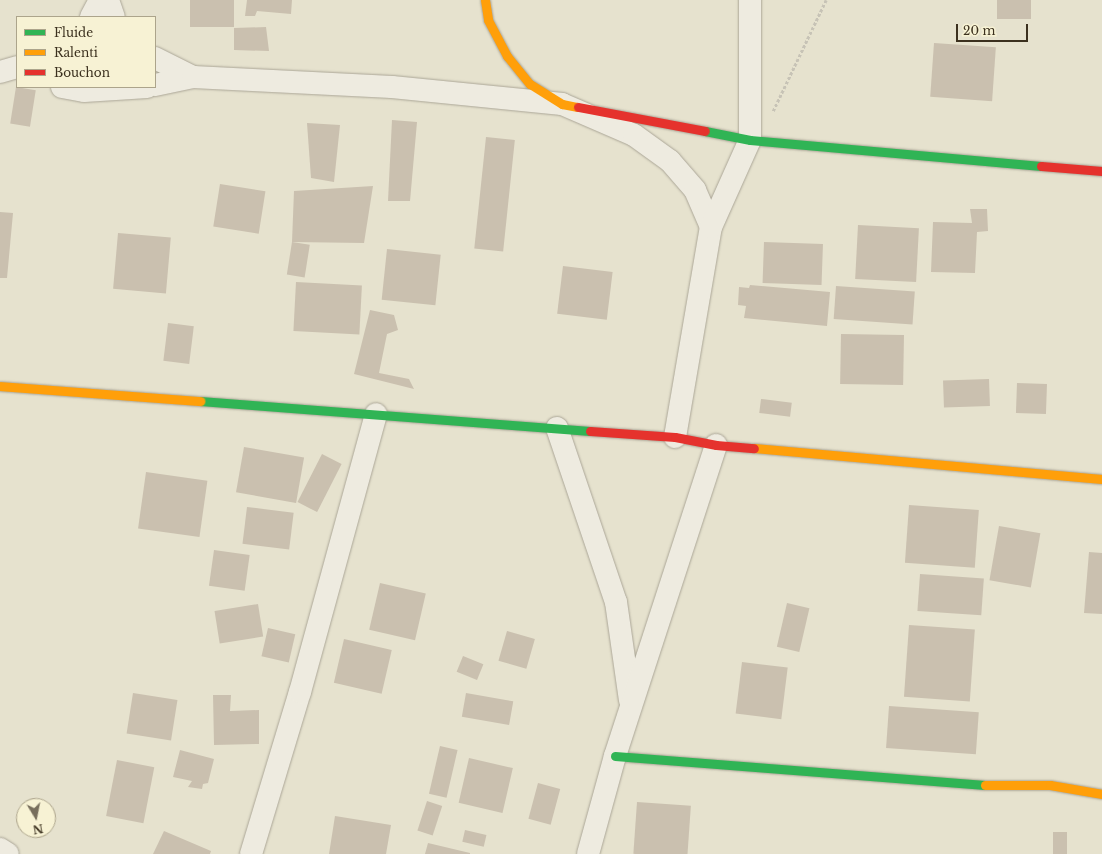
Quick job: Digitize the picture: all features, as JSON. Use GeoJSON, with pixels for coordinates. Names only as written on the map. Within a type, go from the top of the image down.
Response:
{"type":"FeatureCollection","features":[{"type":"Feature","properties":{"kind":"street"},"geometry":{"type":"LineString","coordinates":[[92,16],[100,0]]}},
{"type":"Feature","properties":{"kind":"street"},"geometry":{"type":"LineString","coordinates":[[108,0],[114,16]]}},
{"type":"Feature","properties":{"kind":"street"},"geometry":{"type":"LineString","coordinates":[[484,0],[488,20],[507,56],[530,84],[562,104],[634,135],[670,160],[696,190],[711,227]]}},
{"type":"Feature","properties":{"kind":"street"},"geometry":{"type":"LineString","coordinates":[[675,437],[711,227],[750,140],[750,0]]}},
{"type":"Feature","properties":{"kind":"street"},"geometry":{"type":"LineString","coordinates":[[156,58],[193,77]]}},
{"type":"Feature","properties":{"kind":"street"},"geometry":{"type":"LineString","coordinates":[[0,72],[16,67]]}},
{"type":"Feature","properties":{"kind":"street"},"geometry":{"type":"LineString","coordinates":[[0,76],[16,79]]}},
{"type":"Feature","properties":{"kind":"street"},"geometry":{"type":"LineString","coordinates":[[156,85],[193,77],[392,87],[562,104],[750,140],[1102,171]]}},
{"type":"Feature","properties":{"kind":"street"},"geometry":{"type":"LineString","coordinates":[[68,88],[84,91],[130,88]]}},
{"type":"Feature","properties":{"kind":"street"},"geometry":{"type":"LineString","coordinates":[[0,386],[675,437],[716,445],[1102,479]]}},
{"type":"Feature","properties":{"kind":"street"},"geometry":{"type":"LineString","coordinates":[[251,854],[302,684],[376,414]]}},
{"type":"Feature","properties":{"kind":"street"},"geometry":{"type":"LineString","coordinates":[[557,428],[616,602],[631,706]]}},
{"type":"Feature","properties":{"kind":"street"},"geometry":{"type":"LineString","coordinates":[[588,854],[615,756],[716,445]]}},
{"type":"Feature","properties":{"kind":"street"},"geometry":{"type":"LineString","coordinates":[[615,756],[977,784],[1050,785],[1102,794]]}},
{"type":"Feature","properties":{"kind":"street"},"geometry":{"type":"LineString","coordinates":[[0,848],[8,854]]}},
{"type":"Feature","properties":{"kind":"path"},"geometry":{"type":"LineString","coordinates":[[750,140],[778,107],[826,0]]}},
{"type":"Feature","properties":{"kind":"building"},"geometry":{"type":"Polygon","coordinates":[[[190,0],[234,0],[234,27],[190,27],[190,0]]]}},
{"type":"Feature","properties":{"kind":"building"},"geometry":{"type":"Polygon","coordinates":[[[247,0],[292,0],[291,14],[257,11],[255,16],[245,16],[247,0]]]}},
{"type":"Feature","properties":{"kind":"building"},"geometry":{"type":"Polygon","coordinates":[[[997,0],[1031,0],[1031,19],[997,19],[997,0]]]}},
{"type":"Feature","properties":{"kind":"building"},"geometry":{"type":"Polygon","coordinates":[[[266,27],[269,51],[234,50],[234,28],[266,27]]]}},
{"type":"Feature","properties":{"kind":"building"},"geometry":{"type":"Polygon","coordinates":[[[934,43],[996,47],[992,101],[930,97],[934,43]]]}},
{"type":"Feature","properties":{"kind":"building"},"geometry":{"type":"Polygon","coordinates":[[[16,87],[36,90],[30,127],[10,124],[16,87]]]}},
{"type":"Feature","properties":{"kind":"building"},"geometry":{"type":"Polygon","coordinates":[[[392,120],[417,122],[410,201],[388,201],[392,120]]]}},
{"type":"Feature","properties":{"kind":"building"},"geometry":{"type":"Polygon","coordinates":[[[307,123],[340,125],[334,182],[311,178],[307,123]]]}},
{"type":"Feature","properties":{"kind":"building"},"geometry":{"type":"Polygon","coordinates":[[[486,137],[515,140],[503,251],[474,248],[486,137]]]}},
{"type":"Feature","properties":{"kind":"building"},"geometry":{"type":"Polygon","coordinates":[[[220,184],[265,191],[259,234],[213,226],[220,184]]]}},
{"type":"Feature","properties":{"kind":"building"},"geometry":{"type":"Polygon","coordinates":[[[373,186],[364,243],[292,242],[294,191],[373,186]]]}},
{"type":"Feature","properties":{"kind":"building"},"geometry":{"type":"Polygon","coordinates":[[[970,209],[987,209],[988,231],[977,232],[975,273],[931,272],[933,222],[972,223],[970,209]]]}},
{"type":"Feature","properties":{"kind":"building"},"geometry":{"type":"Polygon","coordinates":[[[0,212],[13,213],[7,278],[0,278],[0,212]]]}},
{"type":"Feature","properties":{"kind":"building"},"geometry":{"type":"Polygon","coordinates":[[[858,225],[919,228],[916,282],[855,279],[858,225]]]}},
{"type":"Feature","properties":{"kind":"building"},"geometry":{"type":"Polygon","coordinates":[[[118,233],[171,238],[166,293],[113,289],[118,233]]]}},
{"type":"Feature","properties":{"kind":"building"},"geometry":{"type":"Polygon","coordinates":[[[292,242],[310,245],[305,277],[287,275],[292,242]]]}},
{"type":"Feature","properties":{"kind":"building"},"geometry":{"type":"Polygon","coordinates":[[[764,242],[823,244],[822,285],[763,283],[764,242]]]}},
{"type":"Feature","properties":{"kind":"building"},"geometry":{"type":"Polygon","coordinates":[[[387,249],[441,255],[435,305],[382,300],[387,249]]]}},
{"type":"Feature","properties":{"kind":"building"},"geometry":{"type":"Polygon","coordinates":[[[563,266],[613,272],[607,320],[557,314],[563,266]]]}},
{"type":"Feature","properties":{"kind":"building"},"geometry":{"type":"Polygon","coordinates":[[[296,282],[362,285],[359,334],[293,331],[296,282]]]}},
{"type":"Feature","properties":{"kind":"building"},"geometry":{"type":"Polygon","coordinates":[[[750,285],[830,292],[827,326],[744,318],[746,306],[738,305],[739,287],[749,288],[750,285]]]}},
{"type":"Feature","properties":{"kind":"building"},"geometry":{"type":"Polygon","coordinates":[[[836,286],[915,292],[913,324],[834,319],[836,286]]]}},
{"type":"Feature","properties":{"kind":"building"},"geometry":{"type":"Polygon","coordinates":[[[370,310],[394,315],[398,330],[387,334],[379,373],[409,379],[414,389],[354,374],[370,310]]]}},
{"type":"Feature","properties":{"kind":"building"},"geometry":{"type":"Polygon","coordinates":[[[168,323],[194,326],[189,364],[163,361],[168,323]]]}},
{"type":"Feature","properties":{"kind":"building"},"geometry":{"type":"Polygon","coordinates":[[[841,334],[904,335],[903,385],[840,384],[841,334]]]}},
{"type":"Feature","properties":{"kind":"building"},"geometry":{"type":"Polygon","coordinates":[[[989,379],[990,406],[944,408],[943,381],[989,379]]]}},
{"type":"Feature","properties":{"kind":"building"},"geometry":{"type":"Polygon","coordinates":[[[1017,383],[1047,384],[1046,414],[1016,413],[1017,383]]]}},
{"type":"Feature","properties":{"kind":"building"},"geometry":{"type":"Polygon","coordinates":[[[761,399],[792,403],[790,417],[759,413],[761,399]]]}},
{"type":"Feature","properties":{"kind":"building"},"geometry":{"type":"Polygon","coordinates":[[[244,447],[304,458],[296,503],[236,492],[244,447]]]}},
{"type":"Feature","properties":{"kind":"building"},"geometry":{"type":"Polygon","coordinates":[[[322,454],[342,464],[317,512],[297,502],[322,454]]]}},
{"type":"Feature","properties":{"kind":"building"},"geometry":{"type":"Polygon","coordinates":[[[146,472],[207,481],[199,537],[138,528],[146,472]]]}},
{"type":"Feature","properties":{"kind":"building"},"geometry":{"type":"Polygon","coordinates":[[[909,505],[979,510],[975,568],[905,563],[909,505]]]}},
{"type":"Feature","properties":{"kind":"building"},"geometry":{"type":"Polygon","coordinates":[[[247,507],[294,513],[289,549],[242,544],[247,507]]]}},
{"type":"Feature","properties":{"kind":"building"},"geometry":{"type":"Polygon","coordinates":[[[999,526],[1040,533],[1031,587],[989,580],[999,526]]]}},
{"type":"Feature","properties":{"kind":"building"},"geometry":{"type":"Polygon","coordinates":[[[214,550],[250,555],[245,591],[209,586],[214,550]]]}},
{"type":"Feature","properties":{"kind":"building"},"geometry":{"type":"Polygon","coordinates":[[[1089,552],[1102,553],[1102,614],[1084,613],[1089,552]]]}},
{"type":"Feature","properties":{"kind":"building"},"geometry":{"type":"Polygon","coordinates":[[[920,574],[984,578],[981,615],[917,611],[920,574]]]}},
{"type":"Feature","properties":{"kind":"building"},"geometry":{"type":"Polygon","coordinates":[[[380,583],[426,594],[415,640],[369,630],[380,583]]]}},
{"type":"Feature","properties":{"kind":"building"},"geometry":{"type":"Polygon","coordinates":[[[787,603],[809,608],[799,652],[777,647],[787,603]]]}},
{"type":"Feature","properties":{"kind":"building"},"geometry":{"type":"Polygon","coordinates":[[[258,604],[263,637],[220,643],[215,611],[258,604]]]}},
{"type":"Feature","properties":{"kind":"building"},"geometry":{"type":"Polygon","coordinates":[[[909,625],[975,630],[970,701],[904,697],[909,625]]]}},
{"type":"Feature","properties":{"kind":"building"},"geometry":{"type":"Polygon","coordinates":[[[268,628],[295,634],[289,663],[261,656],[268,628]]]}},
{"type":"Feature","properties":{"kind":"building"},"geometry":{"type":"Polygon","coordinates":[[[507,631],[535,639],[526,669],[498,661],[507,631]]]}},
{"type":"Feature","properties":{"kind":"building"},"geometry":{"type":"Polygon","coordinates":[[[344,639],[392,650],[382,694],[334,683],[344,639]]]}},
{"type":"Feature","properties":{"kind":"building"},"geometry":{"type":"Polygon","coordinates":[[[463,656],[483,664],[477,680],[457,672],[463,656]]]}},
{"type":"Feature","properties":{"kind":"building"},"geometry":{"type":"Polygon","coordinates":[[[742,662],[788,668],[781,719],[736,714],[742,662]]]}},
{"type":"Feature","properties":{"kind":"building"},"geometry":{"type":"Polygon","coordinates":[[[133,693],[177,700],[171,741],[127,733],[133,693]]]}},
{"type":"Feature","properties":{"kind":"building"},"geometry":{"type":"Polygon","coordinates":[[[466,693],[513,701],[509,725],[462,717],[466,693]]]}},
{"type":"Feature","properties":{"kind":"building"},"geometry":{"type":"Polygon","coordinates":[[[213,695],[231,695],[230,711],[259,710],[259,744],[214,745],[213,695]]]}},
{"type":"Feature","properties":{"kind":"building"},"geometry":{"type":"Polygon","coordinates":[[[889,706],[979,712],[976,754],[886,748],[889,706]]]}},
{"type":"Feature","properties":{"kind":"building"},"geometry":{"type":"Polygon","coordinates":[[[440,746],[458,750],[447,798],[429,794],[440,746]]]}},
{"type":"Feature","properties":{"kind":"building"},"geometry":{"type":"Polygon","coordinates":[[[180,750],[214,759],[208,783],[203,784],[202,789],[188,787],[192,781],[173,777],[180,750]]]}},
{"type":"Feature","properties":{"kind":"building"},"geometry":{"type":"Polygon","coordinates":[[[469,758],[513,768],[502,813],[459,803],[469,758]]]}},
{"type":"Feature","properties":{"kind":"building"},"geometry":{"type":"Polygon","coordinates":[[[117,760],[154,767],[143,823],[106,816],[117,760]]]}},
{"type":"Feature","properties":{"kind":"building"},"geometry":{"type":"Polygon","coordinates":[[[538,783],[560,789],[551,825],[528,819],[538,783]]]}},
{"type":"Feature","properties":{"kind":"building"},"geometry":{"type":"Polygon","coordinates":[[[427,801],[442,806],[433,835],[417,830],[427,801]]]}},
{"type":"Feature","properties":{"kind":"building"},"geometry":{"type":"Polygon","coordinates":[[[637,802],[691,806],[687,854],[633,854],[637,802]]]}},
{"type":"Feature","properties":{"kind":"building"},"geometry":{"type":"Polygon","coordinates":[[[335,816],[391,825],[386,854],[329,854],[335,816]]]}},
{"type":"Feature","properties":{"kind":"building"},"geometry":{"type":"Polygon","coordinates":[[[465,830],[486,835],[484,847],[462,842],[465,830]]]}},
{"type":"Feature","properties":{"kind":"building"},"geometry":{"type":"Polygon","coordinates":[[[164,831],[211,851],[210,854],[153,854],[164,831]]]}},
{"type":"Feature","properties":{"kind":"building"},"geometry":{"type":"Polygon","coordinates":[[[1053,832],[1067,832],[1067,854],[1053,854],[1053,832]]]}},
{"type":"Feature","properties":{"kind":"building"},"geometry":{"type":"Polygon","coordinates":[[[428,843],[470,853],[470,854],[425,854],[428,843]]]}},
{"type":"Feature","properties":{"kind":"traffic: fast"},"geometry":{"type":"LineString","coordinates":[[705,131],[750,140],[1041,166]]}},
{"type":"Feature","properties":{"kind":"traffic: fast"},"geometry":{"type":"LineString","coordinates":[[200,401],[590,431]]}},
{"type":"Feature","properties":{"kind":"traffic: fast"},"geometry":{"type":"LineString","coordinates":[[615,756],[985,785]]}},
{"type":"Feature","properties":{"kind":"traffic: slow"},"geometry":{"type":"LineString","coordinates":[[485,0],[488,20],[507,56],[530,84],[562,104],[578,107]]}},
{"type":"Feature","properties":{"kind":"traffic: slow"},"geometry":{"type":"LineString","coordinates":[[0,386],[200,401]]}},
{"type":"Feature","properties":{"kind":"traffic: slow"},"geometry":{"type":"LineString","coordinates":[[754,448],[1102,479]]}},
{"type":"Feature","properties":{"kind":"traffic: slow"},"geometry":{"type":"LineString","coordinates":[[985,785],[1050,785],[1102,794]]}},
{"type":"Feature","properties":{"kind":"traffic: jam"},"geometry":{"type":"LineString","coordinates":[[578,107],[705,131]]}},
{"type":"Feature","properties":{"kind":"traffic: jam"},"geometry":{"type":"LineString","coordinates":[[1041,166],[1102,171]]}},
{"type":"Feature","properties":{"kind":"traffic: jam"},"geometry":{"type":"LineString","coordinates":[[590,431],[675,437],[716,445],[754,448]]}}]}
